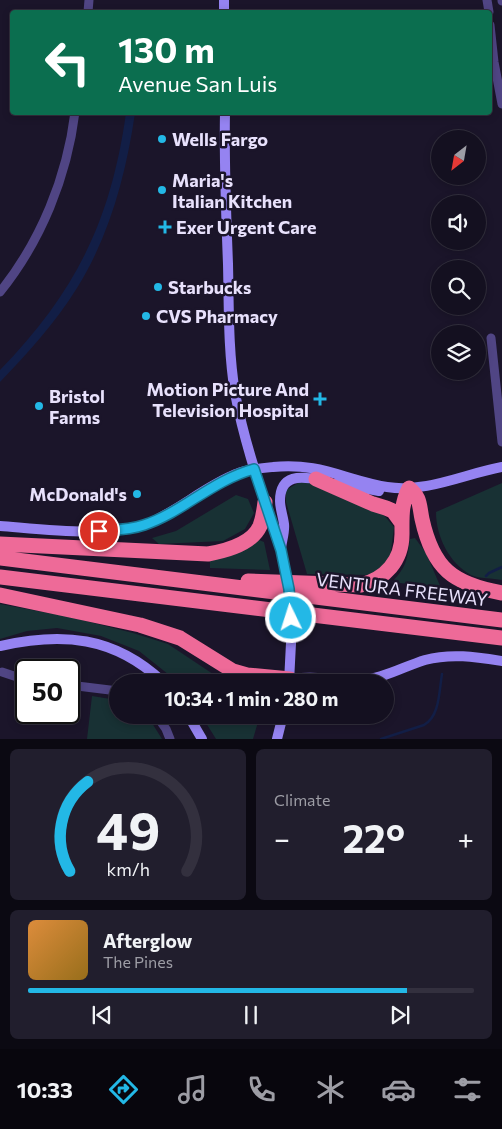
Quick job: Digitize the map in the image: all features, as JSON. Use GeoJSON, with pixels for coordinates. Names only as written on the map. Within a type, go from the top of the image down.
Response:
{"type":"FeatureCollection","features":[{"type":"Feature","properties":{"kind":"highway"},"geometry":{"type":"LineString","coordinates":[[316,479],[393,511],[401,522]]}},
{"type":"Feature","properties":{"kind":"highway"},"geometry":{"type":"LineString","coordinates":[[174,580],[270,581],[361,585],[373,582],[387,572],[399,555],[402,536],[403,504],[410,488],[418,495],[428,544],[443,567],[466,583],[502,593]]}},
{"type":"Feature","properties":{"kind":"highway"},"geometry":{"type":"LineString","coordinates":[[0,544],[208,554],[233,547],[256,532],[261,524],[265,502]]}},
{"type":"Feature","properties":{"kind":"highway","name":"VENTURA FREEWAY"},"geometry":{"type":"LineString","coordinates":[[0,558],[502,620]]}},
{"type":"Feature","properties":{"kind":"highway","name":"VENTURA FREEWAY"},"geometry":{"type":"LineString","coordinates":[[0,577],[502,638]]}},
{"type":"Feature","properties":{"kind":"highway"},"geometry":{"type":"LineString","coordinates":[[0,595],[148,627],[180,638],[233,671],[241,674]]}},
{"type":"Feature","properties":{"kind":"main road"},"geometry":{"type":"LineString","coordinates":[[225,115],[224,159],[232,366],[239,411],[254,469],[281,550],[289,589],[291,643],[289,674]]}},
{"type":"Feature","properties":{"kind":"main road"},"geometry":{"type":"LineString","coordinates":[[0,526],[99,531],[145,525],[236,474],[275,466],[312,467],[388,487],[410,488]]}},
{"type":"Feature","properties":{"kind":"main road"},"geometry":{"type":"LineString","coordinates":[[281,550],[284,526],[280,493],[290,480],[298,476],[385,493],[446,482],[479,471],[502,467]]}},
{"type":"Feature","properties":{"kind":"main road"},"geometry":{"type":"LineString","coordinates":[[0,646],[25,640],[49,638],[91,642],[111,648],[144,666],[154,674]]}},
{"type":"Feature","properties":{"kind":"main road"},"geometry":{"type":"LineString","coordinates":[[387,674],[423,661],[449,656],[472,656],[502,660]]}},
{"type":"Feature","properties":{"kind":"main road"},"geometry":{"type":"LineString","coordinates":[[193,724],[202,739]]}},
{"type":"Feature","properties":{"kind":"main road"},"geometry":{"type":"LineString","coordinates":[[277,739],[281,724]]}},
{"type":"Feature","properties":{"kind":"street"},"geometry":{"type":"LineString","coordinates":[[492,44],[502,104]]}},
{"type":"Feature","properties":{"kind":"street"},"geometry":{"type":"LineString","coordinates":[[0,292],[23,261],[44,222],[56,192],[67,155],[74,115]]}},
{"type":"Feature","properties":{"kind":"street"},"geometry":{"type":"LineString","coordinates":[[491,338],[502,442]]}},
{"type":"Feature","properties":{"kind":"street"},"geometry":{"type":"LineString","coordinates":[[2,672],[15,676]]}},
{"type":"Feature","properties":{"kind":"street"},"geometry":{"type":"LineString","coordinates":[[80,686],[109,690]]}},
{"type":"Feature","properties":{"kind":"street"},"geometry":{"type":"LineString","coordinates":[[162,724],[170,739]]}},
{"type":"Feature","properties":{"kind":"green space"},"geometry":{"type":"Polygon","coordinates":[[[303,480],[382,513],[394,527],[390,559],[372,575],[307,574],[286,502],[286,490],[303,480]]]}},
{"type":"Feature","properties":{"kind":"green space"},"geometry":{"type":"Polygon","coordinates":[[[502,483],[502,580],[474,576],[463,570],[445,548],[438,530],[436,512],[502,483]]]}},
{"type":"Feature","properties":{"kind":"green space"},"geometry":{"type":"Polygon","coordinates":[[[236,495],[248,499],[254,513],[245,529],[223,541],[159,544],[152,538],[176,531],[236,495]]]}},
{"type":"Feature","properties":{"kind":"green space"},"geometry":{"type":"Polygon","coordinates":[[[415,538],[426,553],[441,588],[392,582],[406,562],[410,539],[415,538]]]}},
{"type":"Feature","properties":{"kind":"green space"},"geometry":{"type":"Polygon","coordinates":[[[259,540],[264,542],[270,570],[210,568],[210,558],[234,553],[259,540]]]}},
{"type":"Feature","properties":{"kind":"green space"},"geometry":{"type":"Polygon","coordinates":[[[0,604],[70,617],[168,644],[213,674],[168,674],[139,651],[101,636],[57,628],[27,631],[0,639],[0,604]]]}},
{"type":"Feature","properties":{"kind":"green space"},"geometry":{"type":"Polygon","coordinates":[[[92,696],[109,699],[109,724],[153,724],[162,739],[87,739],[92,696]]]}},
{"type":"Feature","properties":{"kind":"green space"},"geometry":{"type":"Polygon","coordinates":[[[207,724],[257,724],[253,739],[216,739],[207,724]]]}},
{"type":"Feature","properties":{"kind":"water"},"geometry":{"type":"Polygon","coordinates":[[[126,115],[135,115],[127,159],[115,204],[89,268],[60,313],[31,349],[0,382],[0,370],[27,341],[50,312],[86,252],[100,221],[111,187],[126,115]]]}},
{"type":"Feature","properties":{"kind":"waterway"},"geometry":{"type":"LineString","coordinates":[[486,576],[502,567]]}},
{"type":"Feature","properties":{"kind":"waterway"},"geometry":{"type":"LineString","coordinates":[[381,739],[424,725],[429,721],[438,702],[442,674]]}},
{"type":"Feature","properties":{"kind":"place","name":"Wells Fargo"},"geometry":{"type":"Point","coordinates":[162,139]}},
{"type":"Feature","properties":{"kind":"place","name":"Maria's Italian Kitchen"},"geometry":{"type":"Point","coordinates":[162,190]}},
{"type":"Feature","properties":{"kind":"place","name":"Exer Urgent Care"},"geometry":{"type":"Point","coordinates":[165,227]}},
{"type":"Feature","properties":{"kind":"place","name":"Starbucks"},"geometry":{"type":"Point","coordinates":[158,287]}},
{"type":"Feature","properties":{"kind":"place","name":"CVS Pharmacy"},"geometry":{"type":"Point","coordinates":[146,316]}},
{"type":"Feature","properties":{"kind":"place","name":"Motion Picture And Television Hospital"},"geometry":{"type":"Point","coordinates":[320,399]}},
{"type":"Feature","properties":{"kind":"place","name":"Bristol Farms"},"geometry":{"type":"Point","coordinates":[39,406]}},
{"type":"Feature","properties":{"kind":"place","name":"McDonald's"},"geometry":{"type":"Point","coordinates":[137,494]}},
{"type":"Feature","properties":{"kind":"route"},"geometry":{"type":"LineString","coordinates":[[99,531],[145,525],[236,474],[254,469],[281,550],[289,589],[291,618]]}}]}
